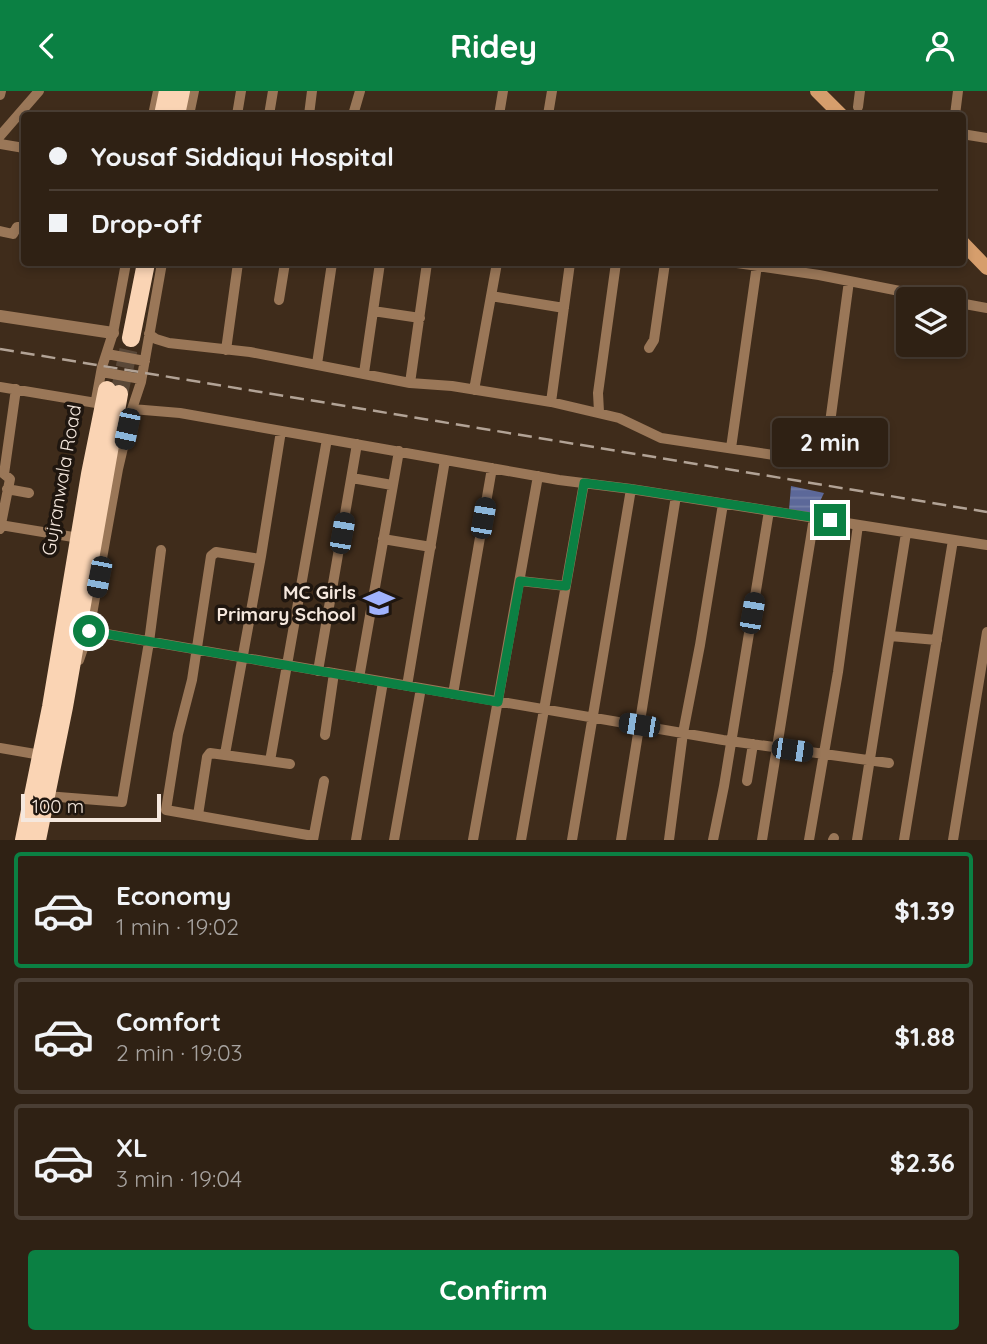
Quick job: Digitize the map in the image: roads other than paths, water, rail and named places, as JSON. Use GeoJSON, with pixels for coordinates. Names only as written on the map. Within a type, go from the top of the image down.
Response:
{"type":"FeatureCollection","features":[{"type":"Feature","properties":{"kind":"highway"},"geometry":{"type":"LineString","coordinates":[[164,112],[168,91]]}},
{"type":"Feature","properties":{"kind":"highway"},"geometry":{"type":"LineString","coordinates":[[177,112],[181,91]]}},
{"type":"Feature","properties":{"kind":"highway","name":"Gujranwala Road"},"geometry":{"type":"LineString","coordinates":[[128,335],[134,266]]}},
{"type":"Feature","properties":{"kind":"highway","name":"Gujranwala Road"},"geometry":{"type":"LineString","coordinates":[[128,335],[144,266]]}},
{"type":"Feature","properties":{"kind":"highway","name":"Gujranwala Road"},"geometry":{"type":"LineString","coordinates":[[37,840],[107,396]]}},
{"type":"Feature","properties":{"kind":"highway","name":"Gujranwala Road"},"geometry":{"type":"LineString","coordinates":[[24,840],[41,755],[57,707]]}},
{"type":"Feature","properties":{"kind":"main road"},"geometry":{"type":"LineString","coordinates":[[817,91],[838,112]]}},
{"type":"Feature","properties":{"kind":"main road"},"geometry":{"type":"LineString","coordinates":[[966,246],[987,268]]}},
{"type":"Feature","properties":{"kind":"street"},"geometry":{"type":"LineString","coordinates":[[0,136],[38,91]]}},
{"type":"Feature","properties":{"kind":"street"},"geometry":{"type":"LineString","coordinates":[[154,112],[158,91]]}},
{"type":"Feature","properties":{"kind":"street"},"geometry":{"type":"LineString","coordinates":[[190,112],[194,91]]}},
{"type":"Feature","properties":{"kind":"street"},"geometry":{"type":"LineString","coordinates":[[238,112],[241,91]]}},
{"type":"Feature","properties":{"kind":"street"},"geometry":{"type":"LineString","coordinates":[[270,112],[273,91]]}},
{"type":"Feature","properties":{"kind":"street"},"geometry":{"type":"LineString","coordinates":[[309,112],[312,91]]}},
{"type":"Feature","properties":{"kind":"street"},"geometry":{"type":"LineString","coordinates":[[354,112],[360,91]]}},
{"type":"Feature","properties":{"kind":"street"},"geometry":{"type":"LineString","coordinates":[[500,112],[503,91]]}},
{"type":"Feature","properties":{"kind":"street"},"geometry":{"type":"LineString","coordinates":[[548,112],[552,91]]}},
{"type":"Feature","properties":{"kind":"street"},"geometry":{"type":"LineString","coordinates":[[858,107],[860,91]]}},
{"type":"Feature","properties":{"kind":"street"},"geometry":{"type":"LineString","coordinates":[[955,112],[958,91]]}},
{"type":"Feature","properties":{"kind":"street"},"geometry":{"type":"LineString","coordinates":[[966,135],[987,138]]}},
{"type":"Feature","properties":{"kind":"street"},"geometry":{"type":"LineString","coordinates":[[0,143],[21,147]]}},
{"type":"Feature","properties":{"kind":"street"},"geometry":{"type":"LineString","coordinates":[[0,231],[13,233],[17,227],[21,227]]}},
{"type":"Feature","properties":{"kind":"street","name":"Gujranwala Road"},"geometry":{"type":"LineString","coordinates":[[57,707],[89,631],[118,469],[145,361],[128,335],[126,266]]}},
{"type":"Feature","properties":{"kind":"street","name":"Gujranwala Road"},"geometry":{"type":"LineString","coordinates":[[57,707],[49,663],[73,537],[107,396],[102,372],[107,354],[128,335],[161,266]]}},
{"type":"Feature","properties":{"kind":"street"},"geometry":{"type":"LineString","coordinates":[[226,350],[239,266]]}},
{"type":"Feature","properties":{"kind":"street"},"geometry":{"type":"LineString","coordinates":[[279,300],[285,266]]}},
{"type":"Feature","properties":{"kind":"street"},"geometry":{"type":"LineString","coordinates":[[317,364],[332,266]]}},
{"type":"Feature","properties":{"kind":"street"},"geometry":{"type":"LineString","coordinates":[[364,373],[380,266]]}},
{"type":"Feature","properties":{"kind":"street"},"geometry":{"type":"LineString","coordinates":[[410,383],[428,266]]}},
{"type":"Feature","properties":{"kind":"street"},"geometry":{"type":"LineString","coordinates":[[474,390],[496,266]]}},
{"type":"Feature","properties":{"kind":"street"},"geometry":{"type":"LineString","coordinates":[[551,402],[570,266]]}},
{"type":"Feature","properties":{"kind":"street"},"geometry":{"type":"LineString","coordinates":[[599,412],[598,393],[616,266]]}},
{"type":"Feature","properties":{"kind":"street"},"geometry":{"type":"LineString","coordinates":[[649,348],[654,340],[665,266]]}},
{"type":"Feature","properties":{"kind":"street"},"geometry":{"type":"LineString","coordinates":[[731,448],[757,266]]}},
{"type":"Feature","properties":{"kind":"street"},"geometry":{"type":"LineString","coordinates":[[763,266],[896,290]]}},
{"type":"Feature","properties":{"kind":"street"},"geometry":{"type":"LineString","coordinates":[[0,316],[317,364],[410,383],[551,402],[619,418],[660,438],[817,464],[825,460],[849,281]]}},
{"type":"Feature","properties":{"kind":"street"},"geometry":{"type":"LineString","coordinates":[[491,296],[564,308]]}},
{"type":"Feature","properties":{"kind":"street"},"geometry":{"type":"LineString","coordinates":[[966,304],[987,308]]}},
{"type":"Feature","properties":{"kind":"street"},"geometry":{"type":"LineString","coordinates":[[373,311],[420,318]]}},
{"type":"Feature","properties":{"kind":"street"},"geometry":{"type":"LineString","coordinates":[[107,354],[145,361]]}},
{"type":"Feature","properties":{"kind":"street"},"geometry":{"type":"LineString","coordinates":[[102,372],[141,379]]}},
{"type":"Feature","properties":{"kind":"street"},"geometry":{"type":"LineString","coordinates":[[0,387],[107,396]]}},
{"type":"Feature","properties":{"kind":"street"},"geometry":{"type":"LineString","coordinates":[[16,390],[4,474],[9,478],[0,526],[73,537]]}},
{"type":"Feature","properties":{"kind":"street"},"geometry":{"type":"LineString","coordinates":[[132,409],[180,413],[538,476],[987,545]]}},
{"type":"Feature","properties":{"kind":"street"},"geometry":{"type":"LineString","coordinates":[[225,754],[281,431]]}},
{"type":"Feature","properties":{"kind":"street"},"geometry":{"type":"LineString","coordinates":[[270,761],[327,439]]}},
{"type":"Feature","properties":{"kind":"street"},"geometry":{"type":"LineString","coordinates":[[318,671],[357,444]]}},
{"type":"Feature","properties":{"kind":"street"},"geometry":{"type":"LineString","coordinates":[[359,678],[399,451]]}},
{"type":"Feature","properties":{"kind":"street"},"geometry":{"type":"LineString","coordinates":[[407,686],[445,460]]}},
{"type":"Feature","properties":{"kind":"street"},"geometry":{"type":"LineString","coordinates":[[453,694],[492,468]]}},
{"type":"Feature","properties":{"kind":"street"},"geometry":{"type":"LineString","coordinates":[[473,840],[538,476]]}},
{"type":"Feature","properties":{"kind":"street"},"geometry":{"type":"LineString","coordinates":[[352,478],[392,485]]}},
{"type":"Feature","properties":{"kind":"street"},"geometry":{"type":"LineString","coordinates":[[521,840],[584,483]]}},
{"type":"Feature","properties":{"kind":"street"},"geometry":{"type":"LineString","coordinates":[[572,840],[632,489]]}},
{"type":"Feature","properties":{"kind":"street"},"geometry":{"type":"LineString","coordinates":[[4,496],[29,493]]}},
{"type":"Feature","properties":{"kind":"street"},"geometry":{"type":"LineString","coordinates":[[621,840],[676,496]]}},
{"type":"Feature","properties":{"kind":"street"},"geometry":{"type":"LineString","coordinates":[[669,840],[683,733],[701,645],[723,504]]}},
{"type":"Feature","properties":{"kind":"street"},"geometry":{"type":"LineString","coordinates":[[713,840],[769,511]]}},
{"type":"Feature","properties":{"kind":"street"},"geometry":{"type":"LineString","coordinates":[[762,840],[814,518]]}},
{"type":"Feature","properties":{"kind":"street"},"geometry":{"type":"LineString","coordinates":[[809,840],[825,755],[858,525]]}},
{"type":"Feature","properties":{"kind":"street"},"geometry":{"type":"LineString","coordinates":[[857,840],[906,533]]}},
{"type":"Feature","properties":{"kind":"street"},"geometry":{"type":"LineString","coordinates":[[383,539],[430,547]]}},
{"type":"Feature","properties":{"kind":"street"},"geometry":{"type":"LineString","coordinates":[[904,840],[953,540]]}},
{"type":"Feature","properties":{"kind":"street"},"geometry":{"type":"LineString","coordinates":[[46,796],[122,802],[149,642],[161,550]]}},
{"type":"Feature","properties":{"kind":"street"},"geometry":{"type":"LineString","coordinates":[[260,559],[218,552],[211,554],[192,680],[178,734],[166,810],[313,838],[324,781]]}},
{"type":"Feature","properties":{"kind":"street"},"geometry":{"type":"LineString","coordinates":[[520,581],[566,586]]}},
{"type":"Feature","properties":{"kind":"street"},"geometry":{"type":"LineString","coordinates":[[89,631],[730,741],[889,763]]}},
{"type":"Feature","properties":{"kind":"street"},"geometry":{"type":"LineString","coordinates":[[953,840],[983,683],[987,632]]}},
{"type":"Feature","properties":{"kind":"street"},"geometry":{"type":"LineString","coordinates":[[890,636],[937,639]]}},
{"type":"Feature","properties":{"kind":"street"},"geometry":{"type":"LineString","coordinates":[[325,735],[334,674]]}},
{"type":"Feature","properties":{"kind":"street"},"geometry":{"type":"LineString","coordinates":[[356,840],[383,682]]}},
{"type":"Feature","properties":{"kind":"street"},"geometry":{"type":"LineString","coordinates":[[394,840],[421,688]]}},
{"type":"Feature","properties":{"kind":"street"},"geometry":{"type":"LineString","coordinates":[[747,781],[754,744]]}},
{"type":"Feature","properties":{"kind":"street"},"geometry":{"type":"LineString","coordinates":[[0,748],[41,755]]}},
{"type":"Feature","properties":{"kind":"street"},"geometry":{"type":"LineString","coordinates":[[198,815],[208,755],[225,754],[290,764]]}},
{"type":"Feature","properties":{"kind":"street"},"geometry":{"type":"LineString","coordinates":[[261,840],[264,827]]}},
{"type":"Feature","properties":{"kind":"water"},"geometry":{"type":"Polygon","coordinates":[[[791,486],[824,493],[814,514],[789,510],[791,486]]]}},
{"type":"Feature","properties":{"kind":"tunnel"},"geometry":{"type":"LineString","coordinates":[[119,394],[131,338]]}},
{"type":"Feature","properties":{"kind":"railway"},"geometry":{"type":"LineString","coordinates":[[0,349],[987,512]]}},
{"type":"Feature","properties":{"kind":"place","name":"MC Girls Primary School"},"geometry":{"type":"Point","coordinates":[379,603]}}]}
